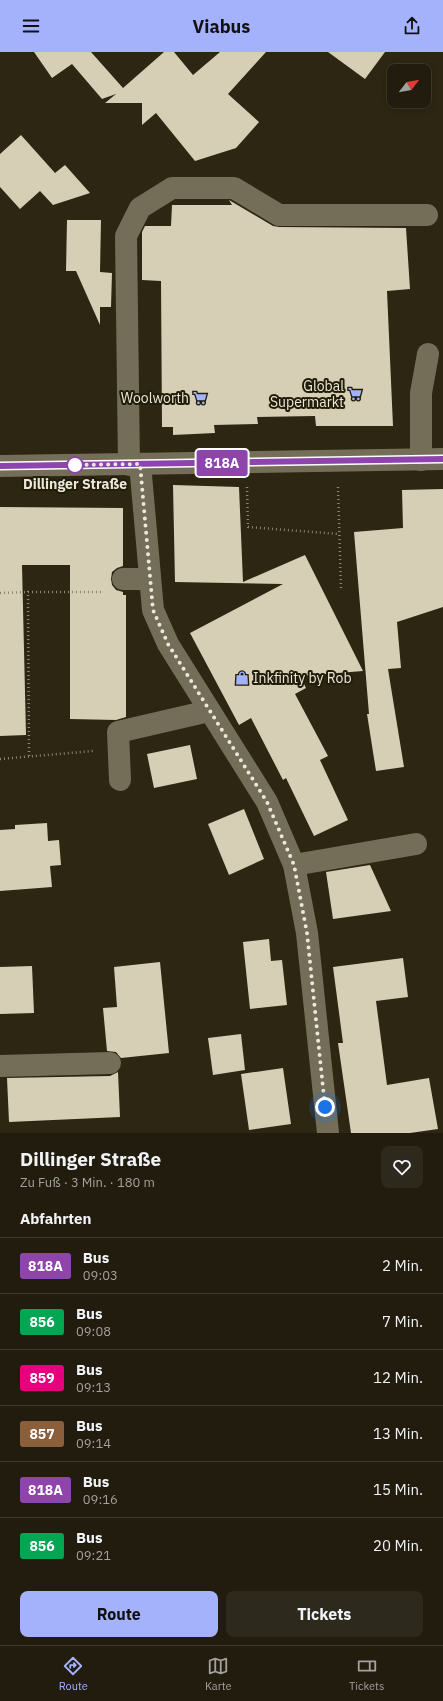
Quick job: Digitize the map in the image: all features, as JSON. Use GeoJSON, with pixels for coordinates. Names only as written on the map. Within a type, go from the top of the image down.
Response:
{"type":"FeatureCollection","features":[{"type":"Feature","properties":{"kind":"street"},"geometry":{"type":"LineString","coordinates":[[328,1133],[307,933],[294,865],[267,802],[168,644],[153,610],[134,465],[126,236],[140,208],[172,188],[234,188],[279,215],[427,215]]}},
{"type":"Feature","properties":{"kind":"street"},"geometry":{"type":"LineString","coordinates":[[421,460],[421,394],[428,354]]}},
{"type":"Feature","properties":{"kind":"street"},"geometry":{"type":"LineString","coordinates":[[0,466],[443,459]]}},
{"type":"Feature","properties":{"kind":"street"},"geometry":{"type":"LineString","coordinates":[[122,579],[150,579]]}},
{"type":"Feature","properties":{"kind":"street"},"geometry":{"type":"LineString","coordinates":[[120,780],[118,732],[210,711]]}},
{"type":"Feature","properties":{"kind":"street"},"geometry":{"type":"LineString","coordinates":[[294,865],[416,844]]}},
{"type":"Feature","properties":{"kind":"street"},"geometry":{"type":"LineString","coordinates":[[0,1066],[110,1063]]}},
{"type":"Feature","properties":{"kind":"path"},"geometry":{"type":"LineString","coordinates":[[337,460],[341,589]]}},
{"type":"Feature","properties":{"kind":"path"},"geometry":{"type":"LineString","coordinates":[[247,463],[248,527],[339,534]]}},
{"type":"Feature","properties":{"kind":"path"},"geometry":{"type":"LineString","coordinates":[[28,592],[29,756]]}},
{"type":"Feature","properties":{"kind":"path"},"geometry":{"type":"LineString","coordinates":[[0,593],[105,592]]}},
{"type":"Feature","properties":{"kind":"path"},"geometry":{"type":"LineString","coordinates":[[0,759],[92,751]]}},
{"type":"Feature","properties":{"kind":"building"},"geometry":{"type":"Polygon","coordinates":[[[34,52],[91,52],[123,88],[164,52],[174,52],[193,75],[220,52],[266,52],[228,94],[259,122],[236,148],[195,161],[156,113],[142,125],[142,103],[105,103],[116,94],[102,99],[72,64],[52,78],[34,52]]]}},
{"type":"Feature","properties":{"kind":"building"},"geometry":{"type":"Polygon","coordinates":[[[328,52],[385,52],[365,79],[328,52]]]}},
{"type":"Feature","properties":{"kind":"building"},"geometry":{"type":"Polygon","coordinates":[[[21,135],[55,173],[65,165],[90,193],[53,205],[40,191],[20,209],[0,187],[0,154],[21,135]]]}},
{"type":"Feature","properties":{"kind":"building"},"geometry":{"type":"Polygon","coordinates":[[[229,200],[273,226],[279,227],[406,228],[410,289],[387,291],[393,426],[316,426],[315,416],[257,417],[258,424],[214,425],[215,433],[173,435],[173,427],[162,427],[161,281],[142,280],[142,232],[145,226],[171,226],[172,205],[232,205],[229,200]]]}},
{"type":"Feature","properties":{"kind":"building"},"geometry":{"type":"Polygon","coordinates":[[[67,220],[101,220],[100,272],[112,273],[111,307],[100,307],[100,325],[76,271],[66,271],[67,220]]]}},
{"type":"Feature","properties":{"kind":"building"},"geometry":{"type":"Polygon","coordinates":[[[173,485],[239,487],[243,582],[305,555],[363,671],[300,676],[306,688],[295,694],[328,756],[320,760],[348,820],[314,836],[286,778],[283,780],[251,718],[239,725],[190,633],[283,584],[175,582],[173,485]]]}},
{"type":"Feature","properties":{"kind":"building"},"geometry":{"type":"Polygon","coordinates":[[[443,489],[443,607],[397,622],[401,668],[388,669],[404,767],[376,771],[367,714],[369,714],[354,532],[403,528],[402,490],[443,489]]]}},
{"type":"Feature","properties":{"kind":"building"},"geometry":{"type":"Polygon","coordinates":[[[0,507],[123,508],[123,566],[112,572],[111,579],[112,585],[116,590],[123,592],[123,595],[126,595],[126,717],[116,720],[70,719],[70,565],[22,565],[26,735],[0,736],[0,507]]]}},
{"type":"Feature","properties":{"kind":"building"},"geometry":{"type":"Polygon","coordinates":[[[190,745],[197,779],[154,788],[147,754],[190,745]]]}},
{"type":"Feature","properties":{"kind":"building"},"geometry":{"type":"Polygon","coordinates":[[[244,809],[264,859],[229,875],[208,824],[244,809]]]}},
{"type":"Feature","properties":{"kind":"building"},"geometry":{"type":"Polygon","coordinates":[[[47,823],[48,841],[59,840],[61,865],[50,866],[52,887],[0,891],[0,830],[15,829],[15,825],[47,823]]]}},
{"type":"Feature","properties":{"kind":"building"},"geometry":{"type":"Polygon","coordinates":[[[370,865],[391,911],[333,919],[326,872],[370,865]]]}},
{"type":"Feature","properties":{"kind":"building"},"geometry":{"type":"Polygon","coordinates":[[[269,939],[271,961],[282,960],[287,1005],[250,1009],[243,942],[269,939]]]}},
{"type":"Feature","properties":{"kind":"building"},"geometry":{"type":"Polygon","coordinates":[[[403,958],[408,997],[376,1001],[387,1085],[429,1078],[438,1129],[410,1133],[351,1133],[338,1043],[343,1043],[333,967],[403,958]]]}},
{"type":"Feature","properties":{"kind":"building"},"geometry":{"type":"Polygon","coordinates":[[[160,962],[169,1053],[121,1058],[116,1052],[107,1051],[103,1008],[117,1007],[114,967],[160,962]]]}},
{"type":"Feature","properties":{"kind":"building"},"geometry":{"type":"Polygon","coordinates":[[[32,966],[34,1013],[0,1014],[0,967],[32,966]]]}},
{"type":"Feature","properties":{"kind":"building"},"geometry":{"type":"Polygon","coordinates":[[[241,1034],[245,1070],[213,1075],[208,1038],[241,1034]]]}},
{"type":"Feature","properties":{"kind":"building"},"geometry":{"type":"Polygon","coordinates":[[[283,1068],[291,1124],[249,1130],[241,1074],[283,1068]]]}},
{"type":"Feature","properties":{"kind":"building"},"geometry":{"type":"Polygon","coordinates":[[[118,1072],[120,1117],[9,1122],[7,1078],[110,1076],[118,1072]]]}},
{"type":"Feature","properties":{"kind":"bus line","name":"818A"},"geometry":{"type":"LineString","coordinates":[[0,466],[443,459]]}},
{"type":"Feature","properties":{"kind":"place","name":"Global Supermarkt"},"geometry":{"type":"Point","coordinates":[355,394]}},
{"type":"Feature","properties":{"kind":"place","name":"Woolworth"},"geometry":{"type":"Point","coordinates":[200,398]}},
{"type":"Feature","properties":{"kind":"place","name":"Dillinger Straße"},"geometry":{"type":"Point","coordinates":[75,465]}},
{"type":"Feature","properties":{"kind":"place","name":"Inkfinity by Rob"},"geometry":{"type":"Point","coordinates":[242,678]}},
{"type":"Feature","properties":{"kind":"route"},"geometry":{"type":"LineString","coordinates":[[75,465],[70,465],[140,464],[153,610],[168,644],[267,802],[294,865],[307,933],[325,1107]]}}]}
